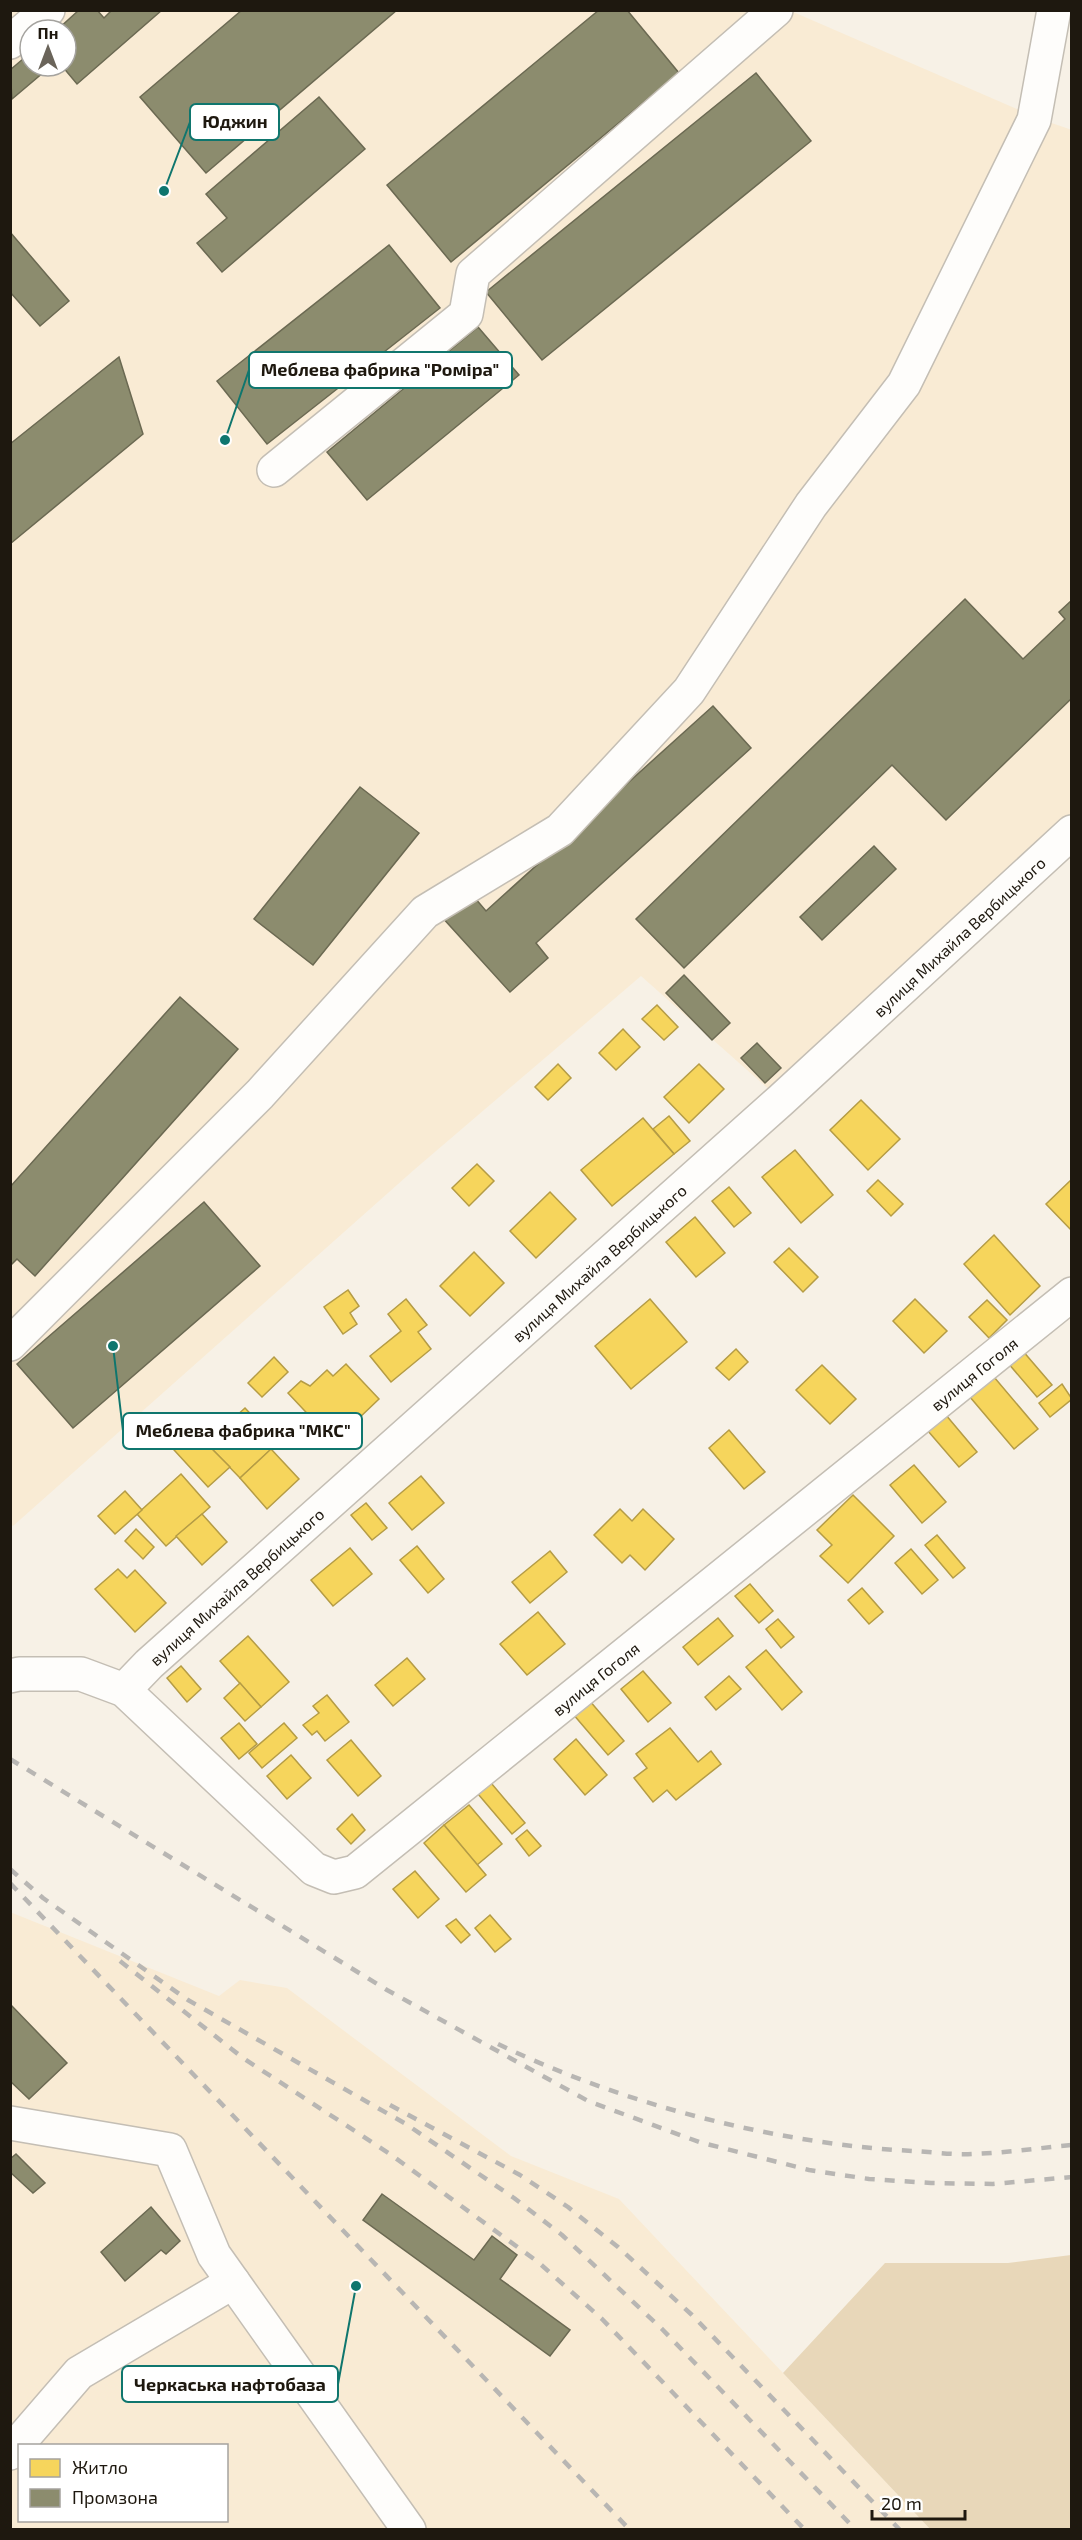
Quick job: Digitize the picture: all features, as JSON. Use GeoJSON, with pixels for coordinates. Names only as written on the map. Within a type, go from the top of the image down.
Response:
{"type":"FeatureCollection","features":[{"type":"Feature","properties":{"kind":"street"},"geometry":{"type":"LineString","coordinates":[[10,42],[48,10]]}},
{"type":"Feature","properties":{"kind":"street"},"geometry":{"type":"LineString","coordinates":[[274,470],[466,314],[473,274],[776,10]]}},
{"type":"Feature","properties":{"kind":"street"},"geometry":{"type":"LineString","coordinates":[[10,1344],[260,1094],[425,912],[560,830],[689,691],[811,505],[904,384],[1034,120],[1054,10]]}},
{"type":"Feature","properties":{"kind":"street","name":"вулиця Михайла Вербицького"},"geometry":{"type":"LineString","coordinates":[[124,1690],[149,1664],[781,1100],[1071,832]]}},
{"type":"Feature","properties":{"kind":"street","name":"вулиця Гоголя"},"geometry":{"type":"LineString","coordinates":[[124,1690],[314,1869],[334,1877],[355,1872],[1071,1294]]}},
{"type":"Feature","properties":{"kind":"street"},"geometry":{"type":"LineString","coordinates":[[10,1676],[81,1674],[124,1690]]}},
{"type":"Feature","properties":{"kind":"street"},"geometry":{"type":"LineString","coordinates":[[10,2123],[170,2150],[214,2255],[409,2529]]}},
{"type":"Feature","properties":{"kind":"street"},"geometry":{"type":"LineString","coordinates":[[10,2453],[79,2373],[233,2282]]}},
{"type":"Feature","properties":{"kind":"shaded area"},"geometry":{"type":"Polygon","coordinates":[[[10,11],[791,11],[1040,119],[1072,130],[1071,832],[781,1100],[641,976],[415,1169],[13,1526],[10,1524],[10,11]]]}},
{"type":"Feature","properties":{"kind":"shaded area"},"geometry":{"type":"Polygon","coordinates":[[[10,1912],[219,1996],[240,1980],[287,1988],[511,2156],[619,2199],[930,2529],[11,2529],[10,1912]]]}},
{"type":"Feature","properties":{"kind":"shaded area"},"geometry":{"type":"Polygon","coordinates":[[[1071,2255],[1071,2529],[930,2529],[783,2373],[885,2263],[1008,2263],[1071,2255]]]}},
{"type":"Feature","properties":{"kind":"building: Житло"},"geometry":{"type":"Polygon","coordinates":[[[657,1005],[678,1027],[664,1040],[642,1019],[657,1005]]]}},
{"type":"Feature","properties":{"kind":"building: Житло"},"geometry":{"type":"Polygon","coordinates":[[[623,1029],[640,1047],[616,1070],[599,1053],[623,1029]]]}},
{"type":"Feature","properties":{"kind":"building: Житло"},"geometry":{"type":"Polygon","coordinates":[[[558,1064],[571,1078],[548,1100],[535,1087],[558,1064]]]}},
{"type":"Feature","properties":{"kind":"building: Житло"},"geometry":{"type":"Polygon","coordinates":[[[699,1064],[724,1089],[689,1123],[664,1097],[699,1064]]]}},
{"type":"Feature","properties":{"kind":"building: Житло"},"geometry":{"type":"Polygon","coordinates":[[[861,1100],[900,1139],[868,1170],[830,1130],[861,1100]]]}},
{"type":"Feature","properties":{"kind":"building: Житло"},"geometry":{"type":"Polygon","coordinates":[[[669,1116],[690,1141],[674,1154],[653,1129],[669,1116]]]}},
{"type":"Feature","properties":{"kind":"building: Житло"},"geometry":{"type":"Polygon","coordinates":[[[643,1118],[674,1154],[612,1206],[581,1170],[643,1118]]]}},
{"type":"Feature","properties":{"kind":"building: Житло"},"geometry":{"type":"Polygon","coordinates":[[[795,1150],[833,1195],[801,1223],[762,1177],[795,1150]]]}},
{"type":"Feature","properties":{"kind":"building: Житло"},"geometry":{"type":"Polygon","coordinates":[[[477,1164],[494,1181],[469,1206],[452,1188],[477,1164]]]}},
{"type":"Feature","properties":{"kind":"building: Житло"},"geometry":{"type":"Polygon","coordinates":[[[1072,1179],[1072,1229],[1071,1230],[1046,1204],[1072,1179]]]}},
{"type":"Feature","properties":{"kind":"building: Житло"},"geometry":{"type":"Polygon","coordinates":[[[878,1180],[903,1204],[891,1216],[867,1191],[878,1180]]]}},
{"type":"Feature","properties":{"kind":"building: Житло"},"geometry":{"type":"Polygon","coordinates":[[[729,1187],[751,1213],[734,1227],[712,1201],[729,1187]]]}},
{"type":"Feature","properties":{"kind":"building: Житло"},"geometry":{"type":"Polygon","coordinates":[[[550,1192],[576,1219],[536,1258],[510,1231],[550,1192]]]}},
{"type":"Feature","properties":{"kind":"building: Житло"},"geometry":{"type":"Polygon","coordinates":[[[695,1217],[725,1253],[696,1277],[666,1242],[695,1217]]]}},
{"type":"Feature","properties":{"kind":"building: Житло"},"geometry":{"type":"Polygon","coordinates":[[[994,1235],[1040,1286],[1010,1315],[964,1264],[994,1235]]]}},
{"type":"Feature","properties":{"kind":"building: Житло"},"geometry":{"type":"Polygon","coordinates":[[[789,1248],[818,1277],[803,1292],[774,1262],[789,1248]]]}},
{"type":"Feature","properties":{"kind":"building: Житло"},"geometry":{"type":"Polygon","coordinates":[[[474,1252],[504,1283],[470,1316],[440,1286],[474,1252]]]}},
{"type":"Feature","properties":{"kind":"building: Житло"},"geometry":{"type":"Polygon","coordinates":[[[348,1290],[359,1306],[350,1313],[357,1324],[343,1334],[324,1307],[348,1290]]]}},
{"type":"Feature","properties":{"kind":"building: Житло"},"geometry":{"type":"Polygon","coordinates":[[[406,1299],[427,1325],[418,1332],[431,1349],[391,1382],[370,1356],[401,1331],[388,1314],[406,1299]]]}},
{"type":"Feature","properties":{"kind":"building: Житло"},"geometry":{"type":"Polygon","coordinates":[[[650,1299],[687,1342],[631,1389],[595,1346],[650,1299]]]}},
{"type":"Feature","properties":{"kind":"building: Житло"},"geometry":{"type":"Polygon","coordinates":[[[915,1299],[947,1331],[924,1353],[893,1321],[915,1299]]]}},
{"type":"Feature","properties":{"kind":"building: Житло"},"geometry":{"type":"Polygon","coordinates":[[[987,1300],[1007,1320],[989,1338],[969,1317],[987,1300]]]}},
{"type":"Feature","properties":{"kind":"building: Житло"},"geometry":{"type":"Polygon","coordinates":[[[736,1349],[748,1362],[729,1380],[716,1368],[736,1349]]]}},
{"type":"Feature","properties":{"kind":"building: Житло"},"geometry":{"type":"Polygon","coordinates":[[[1022,1350],[1052,1385],[1037,1397],[1008,1363],[1022,1350]]]}},
{"type":"Feature","properties":{"kind":"building: Житло"},"geometry":{"type":"Polygon","coordinates":[[[274,1357],[288,1372],[262,1397],[248,1383],[274,1357]]]}},
{"type":"Feature","properties":{"kind":"building: Житло"},"geometry":{"type":"Polygon","coordinates":[[[346,1364],[379,1399],[334,1442],[288,1393],[301,1381],[310,1386],[327,1370],[333,1376],[346,1364]]]}},
{"type":"Feature","properties":{"kind":"building: Житло"},"geometry":{"type":"Polygon","coordinates":[[[822,1365],[856,1399],[830,1424],[796,1390],[822,1365]]]}},
{"type":"Feature","properties":{"kind":"building: Житло"},"geometry":{"type":"Polygon","coordinates":[[[994,1377],[1038,1429],[1014,1449],[970,1397],[994,1377]]]}},
{"type":"Feature","properties":{"kind":"building: Житло"},"geometry":{"type":"Polygon","coordinates":[[[1062,1384],[1072,1399],[1050,1417],[1039,1403],[1062,1384]]]}},
{"type":"Feature","properties":{"kind":"building: Житло"},"geometry":{"type":"Polygon","coordinates":[[[245,1408],[278,1443],[240,1478],[213,1450],[214,1436],[245,1408]]]}},
{"type":"Feature","properties":{"kind":"building: Житло"},"geometry":{"type":"Polygon","coordinates":[[[940,1408],[977,1452],[959,1467],[922,1424],[940,1408]]]}},
{"type":"Feature","properties":{"kind":"building: Житло"},"geometry":{"type":"Polygon","coordinates":[[[183,1422],[201,1422],[214,1436],[213,1450],[230,1467],[208,1487],[164,1439],[183,1422]]]}},
{"type":"Feature","properties":{"kind":"building: Житло"},"geometry":{"type":"Polygon","coordinates":[[[729,1430],[765,1472],[744,1489],[709,1448],[729,1430]]]}},
{"type":"Feature","properties":{"kind":"building: Житло"},"geometry":{"type":"Polygon","coordinates":[[[271,1449],[299,1479],[267,1509],[240,1478],[271,1449]]]}},
{"type":"Feature","properties":{"kind":"building: Житло"},"geometry":{"type":"Polygon","coordinates":[[[914,1465],[946,1502],[922,1523],[890,1485],[914,1465]]]}},
{"type":"Feature","properties":{"kind":"building: Житло"},"geometry":{"type":"Polygon","coordinates":[[[181,1474],[210,1507],[166,1546],[137,1514],[181,1474]]]}},
{"type":"Feature","properties":{"kind":"building: Житло"},"geometry":{"type":"Polygon","coordinates":[[[421,1476],[444,1503],[412,1530],[389,1503],[421,1476]]]}},
{"type":"Feature","properties":{"kind":"building: Житло"},"geometry":{"type":"Polygon","coordinates":[[[125,1491],[142,1510],[115,1534],[98,1516],[125,1491]]]}},
{"type":"Feature","properties":{"kind":"building: Житло"},"geometry":{"type":"Polygon","coordinates":[[[853,1495],[894,1536],[848,1583],[820,1556],[832,1545],[817,1530],[853,1495]]]}},
{"type":"Feature","properties":{"kind":"building: Житло"},"geometry":{"type":"Polygon","coordinates":[[[366,1503],[387,1528],[372,1540],[351,1515],[366,1503]]]}},
{"type":"Feature","properties":{"kind":"building: Житло"},"geometry":{"type":"Polygon","coordinates":[[[620,1509],[632,1521],[643,1509],[674,1539],[645,1570],[630,1555],[622,1563],[594,1535],[620,1509]]]}},
{"type":"Feature","properties":{"kind":"building: Житло"},"geometry":{"type":"Polygon","coordinates":[[[202,1514],[227,1542],[202,1565],[176,1536],[202,1514]]]}},
{"type":"Feature","properties":{"kind":"building: Житло"},"geometry":{"type":"Polygon","coordinates":[[[136,1529],[154,1547],[143,1559],[125,1541],[136,1529]]]}},
{"type":"Feature","properties":{"kind":"building: Житло"},"geometry":{"type":"Polygon","coordinates":[[[937,1535],[965,1568],[953,1578],[925,1545],[937,1535]]]}},
{"type":"Feature","properties":{"kind":"building: Житло"},"geometry":{"type":"Polygon","coordinates":[[[417,1546],[444,1579],[428,1593],[400,1560],[417,1546]]]}},
{"type":"Feature","properties":{"kind":"building: Житло"},"geometry":{"type":"Polygon","coordinates":[[[350,1548],[372,1574],[333,1606],[311,1580],[350,1548]]]}},
{"type":"Feature","properties":{"kind":"building: Житло"},"geometry":{"type":"Polygon","coordinates":[[[911,1549],[938,1580],[922,1594],[895,1563],[911,1549]]]}},
{"type":"Feature","properties":{"kind":"building: Житло"},"geometry":{"type":"Polygon","coordinates":[[[550,1551],[567,1572],[530,1603],[512,1582],[550,1551]]]}},
{"type":"Feature","properties":{"kind":"building: Житло"},"geometry":{"type":"Polygon","coordinates":[[[118,1569],[127,1578],[135,1570],[166,1603],[135,1632],[95,1589],[118,1569]]]}},
{"type":"Feature","properties":{"kind":"building: Житло"},"geometry":{"type":"Polygon","coordinates":[[[750,1584],[773,1611],[759,1623],[735,1596],[750,1584]]]}},
{"type":"Feature","properties":{"kind":"building: Житло"},"geometry":{"type":"Polygon","coordinates":[[[862,1588],[883,1612],[869,1624],[848,1600],[862,1588]]]}},
{"type":"Feature","properties":{"kind":"building: Житло"},"geometry":{"type":"Polygon","coordinates":[[[538,1612],[565,1644],[527,1675],[500,1644],[538,1612]]]}},
{"type":"Feature","properties":{"kind":"building: Житло"},"geometry":{"type":"Polygon","coordinates":[[[718,1618],[733,1636],[698,1665],[683,1647],[718,1618]]]}},
{"type":"Feature","properties":{"kind":"building: Житло"},"geometry":{"type":"Polygon","coordinates":[[[778,1619],[794,1637],[781,1648],[766,1629],[778,1619]]]}},
{"type":"Feature","properties":{"kind":"building: Житло"},"geometry":{"type":"Polygon","coordinates":[[[248,1636],[289,1682],[261,1707],[220,1661],[248,1636]]]}},
{"type":"Feature","properties":{"kind":"building: Житло"},"geometry":{"type":"Polygon","coordinates":[[[766,1650],[802,1692],[782,1710],[746,1667],[766,1650]]]}},
{"type":"Feature","properties":{"kind":"building: Житло"},"geometry":{"type":"Polygon","coordinates":[[[407,1658],[425,1679],[393,1706],[375,1685],[407,1658]]]}},
{"type":"Feature","properties":{"kind":"building: Житло"},"geometry":{"type":"Polygon","coordinates":[[[181,1666],[201,1689],[187,1702],[167,1678],[181,1666]]]}},
{"type":"Feature","properties":{"kind":"building: Житло"},"geometry":{"type":"Polygon","coordinates":[[[643,1671],[671,1703],[648,1722],[621,1689],[643,1671]]]}},
{"type":"Feature","properties":{"kind":"building: Житло"},"geometry":{"type":"Polygon","coordinates":[[[729,1676],[741,1689],[716,1710],[705,1697],[729,1676]]]}},
{"type":"Feature","properties":{"kind":"building: Житло"},"geometry":{"type":"Polygon","coordinates":[[[240,1683],[261,1707],[245,1721],[224,1698],[240,1683]]]}},
{"type":"Feature","properties":{"kind":"building: Житло"},"geometry":{"type":"Polygon","coordinates":[[[327,1695],[349,1722],[325,1741],[317,1731],[312,1735],[303,1725],[319,1713],[313,1706],[327,1695]]]}},
{"type":"Feature","properties":{"kind":"building: Житло"},"geometry":{"type":"Polygon","coordinates":[[[589,1700],[624,1741],[608,1755],[573,1714],[589,1700]]]}},
{"type":"Feature","properties":{"kind":"building: Житло"},"geometry":{"type":"Polygon","coordinates":[[[239,1723],[257,1744],[239,1759],[221,1738],[239,1723]]]}},
{"type":"Feature","properties":{"kind":"building: Житло"},"geometry":{"type":"Polygon","coordinates":[[[284,1723],[297,1738],[262,1768],[249,1753],[284,1723]]]}},
{"type":"Feature","properties":{"kind":"building: Житло"},"geometry":{"type":"Polygon","coordinates":[[[670,1728],[698,1762],[711,1751],[721,1764],[676,1800],[667,1790],[653,1802],[634,1778],[647,1768],[636,1754],[670,1728]]]}},
{"type":"Feature","properties":{"kind":"building: Житло"},"geometry":{"type":"Polygon","coordinates":[[[576,1739],[607,1775],[585,1795],[554,1759],[576,1739]]]}},
{"type":"Feature","properties":{"kind":"building: Житло"},"geometry":{"type":"Polygon","coordinates":[[[351,1740],[381,1776],[358,1796],[327,1760],[351,1740]]]}},
{"type":"Feature","properties":{"kind":"building: Житло"},"geometry":{"type":"Polygon","coordinates":[[[291,1755],[311,1778],[287,1799],[267,1776],[291,1755]]]}},
{"type":"Feature","properties":{"kind":"building: Житло"},"geometry":{"type":"Polygon","coordinates":[[[486,1777],[525,1823],[512,1834],[473,1788],[486,1777]]]}},
{"type":"Feature","properties":{"kind":"building: Житло"},"geometry":{"type":"Polygon","coordinates":[[[469,1805],[502,1844],[477,1865],[444,1825],[469,1805]]]}},
{"type":"Feature","properties":{"kind":"building: Житло"},"geometry":{"type":"Polygon","coordinates":[[[352,1814],[365,1830],[351,1844],[337,1829],[352,1814]]]}},
{"type":"Feature","properties":{"kind":"building: Житло"},"geometry":{"type":"Polygon","coordinates":[[[444,1825],[486,1875],[466,1892],[424,1843],[444,1825]]]}},
{"type":"Feature","properties":{"kind":"building: Житло"},"geometry":{"type":"Polygon","coordinates":[[[527,1830],[541,1846],[529,1856],[516,1839],[527,1830]]]}},
{"type":"Feature","properties":{"kind":"building: Житло"},"geometry":{"type":"Polygon","coordinates":[[[415,1871],[439,1899],[418,1918],[393,1889],[415,1871]]]}},
{"type":"Feature","properties":{"kind":"building: Житло"},"geometry":{"type":"Polygon","coordinates":[[[490,1915],[511,1939],[495,1952],[475,1928],[490,1915]]]}},
{"type":"Feature","properties":{"kind":"building: Житло"},"geometry":{"type":"Polygon","coordinates":[[[456,1919],[470,1935],[461,1943],[446,1926],[456,1919]]]}},
{"type":"Feature","properties":{"kind":"building: Промзона"},"geometry":{"type":"Polygon","coordinates":[[[79,10],[97,10],[104,18],[112,10],[162,10],[77,84],[72,78],[78,78],[78,18],[70,18],[79,10]]]}},
{"type":"Feature","properties":{"kind":"building: Промзона"},"geometry":{"type":"Polygon","coordinates":[[[242,10],[397,10],[206,173],[140,97],[242,10]]]}},
{"type":"Feature","properties":{"kind":"building: Промзона"},"geometry":{"type":"Polygon","coordinates":[[[599,10],[627,10],[679,73],[451,262],[387,185],[599,10]]]}},
{"type":"Feature","properties":{"kind":"building: Промзона"},"geometry":{"type":"Polygon","coordinates":[[[18,63],[18,78],[37,78],[12,99],[10,70],[18,63]]]}},
{"type":"Feature","properties":{"kind":"building: Промзона"},"geometry":{"type":"Polygon","coordinates":[[[756,73],[811,141],[542,360],[486,292],[756,73]]]}},
{"type":"Feature","properties":{"kind":"building: Промзона"},"geometry":{"type":"Polygon","coordinates":[[[319,97],[365,149],[222,272],[197,243],[227,218],[206,194],[319,97]]]}},
{"type":"Feature","properties":{"kind":"building: Промзона"},"geometry":{"type":"Polygon","coordinates":[[[10,232],[69,301],[40,326],[10,292],[10,232]]]}},
{"type":"Feature","properties":{"kind":"building: Промзона"},"geometry":{"type":"Polygon","coordinates":[[[389,245],[440,308],[267,444],[217,381],[389,245]]]}},
{"type":"Feature","properties":{"kind":"building: Промзона"},"geometry":{"type":"Polygon","coordinates":[[[478,327],[519,375],[367,500],[327,452],[478,327]]]}},
{"type":"Feature","properties":{"kind":"building: Промзона"},"geometry":{"type":"Polygon","coordinates":[[[119,357],[143,434],[10,544],[10,444],[119,357]]]}},
{"type":"Feature","properties":{"kind":"building: Промзона"},"geometry":{"type":"Polygon","coordinates":[[[965,599],[1023,659],[1065,619],[1059,612],[1072,600],[1072,698],[946,820],[892,765],[684,968],[636,919],[965,599]]]}},
{"type":"Feature","properties":{"kind":"building: Промзона"},"geometry":{"type":"Polygon","coordinates":[[[713,706],[751,748],[536,943],[548,958],[510,992],[441,916],[469,891],[486,911],[713,706]]]}},
{"type":"Feature","properties":{"kind":"building: Промзона"},"geometry":{"type":"Polygon","coordinates":[[[360,787],[419,833],[313,965],[254,919],[360,787]]]}},
{"type":"Feature","properties":{"kind":"building: Промзона"},"geometry":{"type":"Polygon","coordinates":[[[874,846],[896,869],[822,940],[800,917],[874,846]]]}},
{"type":"Feature","properties":{"kind":"building: Промзона"},"geometry":{"type":"Polygon","coordinates":[[[684,975],[730,1023],[712,1040],[666,993],[684,975]]]}},
{"type":"Feature","properties":{"kind":"building: Промзона"},"geometry":{"type":"Polygon","coordinates":[[[180,997],[238,1049],[35,1276],[17,1259],[10,1266],[10,1187],[180,997]]]}},
{"type":"Feature","properties":{"kind":"building: Промзона"},"geometry":{"type":"Polygon","coordinates":[[[757,1043],[781,1068],[765,1083],[741,1058],[757,1043]]]}},
{"type":"Feature","properties":{"kind":"building: Промзона"},"geometry":{"type":"Polygon","coordinates":[[[204,1202],[260,1266],[73,1428],[17,1364],[204,1202]]]}},
{"type":"Feature","properties":{"kind":"building: Промзона"},"geometry":{"type":"Polygon","coordinates":[[[10,2004],[67,2063],[29,2099],[10,2081],[10,2004]]]}},
{"type":"Feature","properties":{"kind":"building: Промзона"},"geometry":{"type":"Polygon","coordinates":[[[16,2154],[45,2183],[33,2193],[10,2172],[10,2159],[16,2154]]]}},
{"type":"Feature","properties":{"kind":"building: Промзона"},"geometry":{"type":"Polygon","coordinates":[[[382,2194],[474,2260],[492,2236],[517,2255],[500,2279],[570,2330],[550,2356],[363,2220],[382,2194]]]}},
{"type":"Feature","properties":{"kind":"building: Промзона"},"geometry":{"type":"Polygon","coordinates":[[[151,2207],[180,2241],[166,2254],[161,2250],[125,2281],[101,2252],[151,2207]]]}},
{"type":"Feature","properties":{"kind":"railway"},"geometry":{"type":"LineString","coordinates":[[10,1759],[387,1990],[588,2101],[699,2142],[809,2170],[869,2179],[931,2183],[993,2184],[1072,2177]]}},
{"type":"Feature","properties":{"kind":"railway"},"geometry":{"type":"LineString","coordinates":[[10,1869],[43,1898],[188,2000],[406,2124],[514,2198],[562,2235],[662,2329],[856,2530]]}},
{"type":"Feature","properties":{"kind":"railway"},"geometry":{"type":"LineString","coordinates":[[10,1883],[630,2530]]}},
{"type":"Feature","properties":{"kind":"railway"},"geometry":{"type":"LineString","coordinates":[[120,1961],[243,2058],[390,2154],[538,2262],[602,2319],[805,2530]]}},
{"type":"Feature","properties":{"kind":"railway"},"geometry":{"type":"LineString","coordinates":[[498,2044],[546,2066],[647,2102],[754,2130],[807,2140],[861,2147],[957,2154],[997,2153],[1072,2145]]}},
{"type":"Feature","properties":{"kind":"railway"},"geometry":{"type":"LineString","coordinates":[[390,2105],[520,2175],[568,2207],[618,2247],[692,2315],[900,2530]]}},
{"type":"Feature","properties":{"kind":"place","name":"Юджин"},"geometry":{"type":"Point","coordinates":[164,191]}},
{"type":"Feature","properties":{"kind":"place","name":"Меблева фабрика \"Роміра\""},"geometry":{"type":"Point","coordinates":[225,440]}},
{"type":"Feature","properties":{"kind":"place","name":"Меблева фабрика \"МКС\""},"geometry":{"type":"Point","coordinates":[113,1346]}},
{"type":"Feature","properties":{"kind":"place","name":"Черкаська нафтобаза"},"geometry":{"type":"Point","coordinates":[356,2286]}}]}
